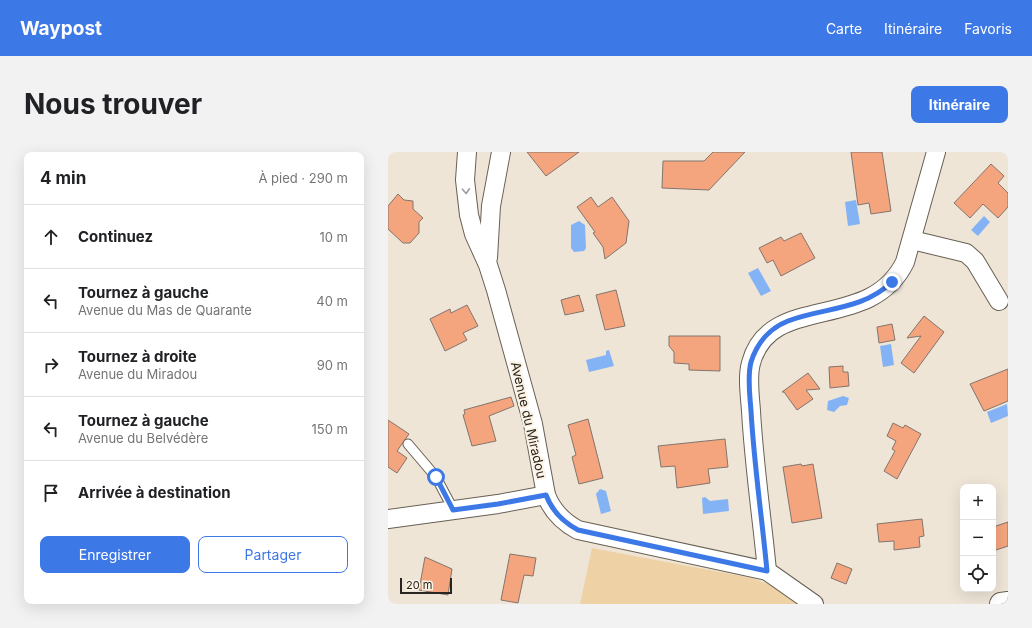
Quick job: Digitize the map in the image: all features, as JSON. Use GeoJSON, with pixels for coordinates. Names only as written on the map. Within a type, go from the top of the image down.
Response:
{"type":"FeatureCollection","features":[{"type":"Feature","properties":{"kind":"street","name":"Avenue du Miradou"},"geometry":{"type":"LineString","coordinates":[[467,152],[465,180],[467,204],[474,234],[488,265],[533,424],[546,495],[550,506],[566,524],[578,530],[767,571],[814,604]]}},
{"type":"Feature","properties":{"kind":"street","name":"Avenue du Miradou"},"geometry":{"type":"LineString","coordinates":[[488,265],[488,234],[491,206],[501,152]]}},
{"type":"Feature","properties":{"kind":"street"},"geometry":{"type":"LineString","coordinates":[[767,571],[753,443],[750,386],[751,363],[758,346],[768,332],[788,322],[840,309],[870,299],[882,292],[900,273],[912,240],[936,152]]}},
{"type":"Feature","properties":{"kind":"street"},"geometry":{"type":"LineString","coordinates":[[912,240],[966,253],[975,261],[999,301]]}},
{"type":"Feature","properties":{"kind":"street"},"geometry":{"type":"LineString","coordinates":[[388,519],[498,504],[546,495]]}},
{"type":"Feature","properties":{"kind":"street"},"geometry":{"type":"LineString","coordinates":[[1001,604],[1008,603]]}},
{"type":"Feature","properties":{"kind":"lane"},"geometry":{"type":"LineString","coordinates":[[408,444],[436,477],[453,510]]}},
{"type":"Feature","properties":{"kind":"shaded area"},"geometry":{"type":"Polygon","coordinates":[[[592,548],[752,578],[771,585],[797,604],[580,604],[592,548]]]}},
{"type":"Feature","properties":{"kind":"water"},"geometry":{"type":"Polygon","coordinates":[[[856,200],[860,224],[848,226],[845,202],[856,200]]]}},
{"type":"Feature","properties":{"kind":"water"},"geometry":{"type":"Polygon","coordinates":[[[984,216],[990,222],[978,236],[971,230],[984,216]]]}},
{"type":"Feature","properties":{"kind":"water"},"geometry":{"type":"Polygon","coordinates":[[[579,221],[585,225],[586,248],[584,251],[574,252],[571,248],[571,225],[579,221]]]}},
{"type":"Feature","properties":{"kind":"water"},"geometry":{"type":"Polygon","coordinates":[[[758,268],[771,291],[761,296],[748,273],[758,268]]]}},
{"type":"Feature","properties":{"kind":"water"},"geometry":{"type":"Polygon","coordinates":[[[891,344],[894,365],[883,367],[880,346],[891,344]]]}},
{"type":"Feature","properties":{"kind":"water"},"geometry":{"type":"Polygon","coordinates":[[[609,350],[614,366],[589,372],[586,360],[606,355],[606,351],[609,350]]]}},
{"type":"Feature","properties":{"kind":"water"},"geometry":{"type":"Polygon","coordinates":[[[843,396],[849,398],[847,405],[840,406],[834,412],[827,410],[828,401],[843,396]]]}},
{"type":"Feature","properties":{"kind":"water"},"geometry":{"type":"Polygon","coordinates":[[[1007,404],[1008,416],[991,423],[987,412],[1007,404]]]}},
{"type":"Feature","properties":{"kind":"water"},"geometry":{"type":"Polygon","coordinates":[[[600,489],[606,491],[611,511],[601,514],[596,494],[600,489]]]}},
{"type":"Feature","properties":{"kind":"water"},"geometry":{"type":"Polygon","coordinates":[[[705,497],[710,501],[728,499],[729,511],[703,514],[702,498],[705,497]]]}},
{"type":"Feature","properties":{"kind":"building"},"geometry":{"type":"Polygon","coordinates":[[[527,152],[579,152],[546,176],[527,152]]]}},
{"type":"Feature","properties":{"kind":"building"},"geometry":{"type":"Polygon","coordinates":[[[713,152],[745,152],[709,190],[662,188],[663,161],[704,161],[713,152]]]}},
{"type":"Feature","properties":{"kind":"building"},"geometry":{"type":"Polygon","coordinates":[[[851,152],[882,152],[891,211],[871,214],[869,203],[858,205],[851,152]]]}},
{"type":"Feature","properties":{"kind":"building"},"geometry":{"type":"Polygon","coordinates":[[[991,164],[1004,176],[998,183],[1008,193],[1008,207],[998,218],[983,204],[970,218],[954,203],[991,164]]]}},
{"type":"Feature","properties":{"kind":"building"},"geometry":{"type":"Polygon","coordinates":[[[398,194],[404,200],[413,201],[413,209],[423,218],[419,222],[419,233],[410,243],[403,243],[388,229],[388,206],[398,194]]]}},
{"type":"Feature","properties":{"kind":"building"},"geometry":{"type":"Polygon","coordinates":[[[591,197],[598,207],[612,197],[629,221],[626,243],[605,259],[603,247],[593,233],[595,232],[577,207],[591,197]]]}},
{"type":"Feature","properties":{"kind":"building"},"geometry":{"type":"Polygon","coordinates":[[[801,233],[815,258],[781,276],[773,260],[767,263],[759,248],[781,237],[784,241],[801,233]]]}},
{"type":"Feature","properties":{"kind":"building"},"geometry":{"type":"Polygon","coordinates":[[[616,290],[625,326],[605,330],[596,295],[616,290]]]}},
{"type":"Feature","properties":{"kind":"building"},"geometry":{"type":"Polygon","coordinates":[[[579,295],[584,311],[565,315],[561,300],[579,295]]]}},
{"type":"Feature","properties":{"kind":"building"},"geometry":{"type":"Polygon","coordinates":[[[467,305],[478,326],[463,333],[467,340],[445,351],[430,319],[450,309],[451,313],[467,305]]]}},
{"type":"Feature","properties":{"kind":"building"},"geometry":{"type":"Polygon","coordinates":[[[924,316],[944,332],[914,373],[901,363],[921,336],[907,338],[924,316]]]}},
{"type":"Feature","properties":{"kind":"building"},"geometry":{"type":"Polygon","coordinates":[[[892,324],[895,340],[879,343],[877,327],[892,324]]]}},
{"type":"Feature","properties":{"kind":"building"},"geometry":{"type":"Polygon","coordinates":[[[669,336],[720,336],[720,371],[689,370],[689,364],[674,363],[674,352],[669,346],[669,336]]]}},
{"type":"Feature","properties":{"kind":"building"},"geometry":{"type":"Polygon","coordinates":[[[843,366],[843,372],[848,372],[849,386],[830,388],[829,367],[843,366]]]}},
{"type":"Feature","properties":{"kind":"building"},"geometry":{"type":"Polygon","coordinates":[[[1008,369],[1008,401],[984,411],[970,384],[1008,369]]]}},
{"type":"Feature","properties":{"kind":"building"},"geometry":{"type":"Polygon","coordinates":[[[808,373],[820,389],[806,390],[813,399],[797,410],[784,392],[782,392],[808,373]]]}},
{"type":"Feature","properties":{"kind":"building"},"geometry":{"type":"Polygon","coordinates":[[[511,397],[514,406],[489,416],[496,441],[472,446],[463,415],[465,414],[464,410],[511,397]]]}},
{"type":"Feature","properties":{"kind":"building"},"geometry":{"type":"Polygon","coordinates":[[[588,419],[603,478],[579,484],[572,457],[576,455],[568,425],[588,419]]]}},
{"type":"Feature","properties":{"kind":"building"},"geometry":{"type":"Polygon","coordinates":[[[388,420],[409,434],[397,451],[407,458],[397,473],[388,467],[388,420]]]}},
{"type":"Feature","properties":{"kind":"building"},"geometry":{"type":"Polygon","coordinates":[[[893,423],[903,428],[905,425],[921,434],[897,479],[884,471],[895,451],[892,449],[896,441],[887,436],[893,423]]]}},
{"type":"Feature","properties":{"kind":"building"},"geometry":{"type":"Polygon","coordinates":[[[725,439],[728,467],[708,469],[710,483],[677,488],[675,466],[661,467],[658,446],[725,439]]]}},
{"type":"Feature","properties":{"kind":"building"},"geometry":{"type":"Polygon","coordinates":[[[801,464],[802,466],[813,464],[822,518],[792,523],[783,467],[801,464]]]}},
{"type":"Feature","properties":{"kind":"building"},"geometry":{"type":"Polygon","coordinates":[[[922,519],[924,536],[919,537],[920,547],[894,550],[894,541],[879,542],[877,524],[922,519]]]}},
{"type":"Feature","properties":{"kind":"building"},"geometry":{"type":"Polygon","coordinates":[[[1008,522],[1008,546],[996,550],[996,526],[1008,522]]]}},
{"type":"Feature","properties":{"kind":"building"},"geometry":{"type":"Polygon","coordinates":[[[510,554],[536,558],[533,576],[524,575],[518,603],[501,600],[510,554]]]}},
{"type":"Feature","properties":{"kind":"building"},"geometry":{"type":"Polygon","coordinates":[[[425,557],[452,569],[448,595],[419,590],[425,557]]]}},
{"type":"Feature","properties":{"kind":"building"},"geometry":{"type":"Polygon","coordinates":[[[837,563],[852,569],[846,584],[831,578],[837,563]]]}},
{"type":"Feature","properties":{"kind":"route"},"geometry":{"type":"LineString","coordinates":[[436,477],[453,510],[498,504],[546,495],[550,506],[566,524],[578,530],[658,549],[767,571],[753,443],[750,386],[751,363],[758,346],[768,332],[788,322],[807,316],[840,309],[870,299],[882,292],[892,282]]}}]}
